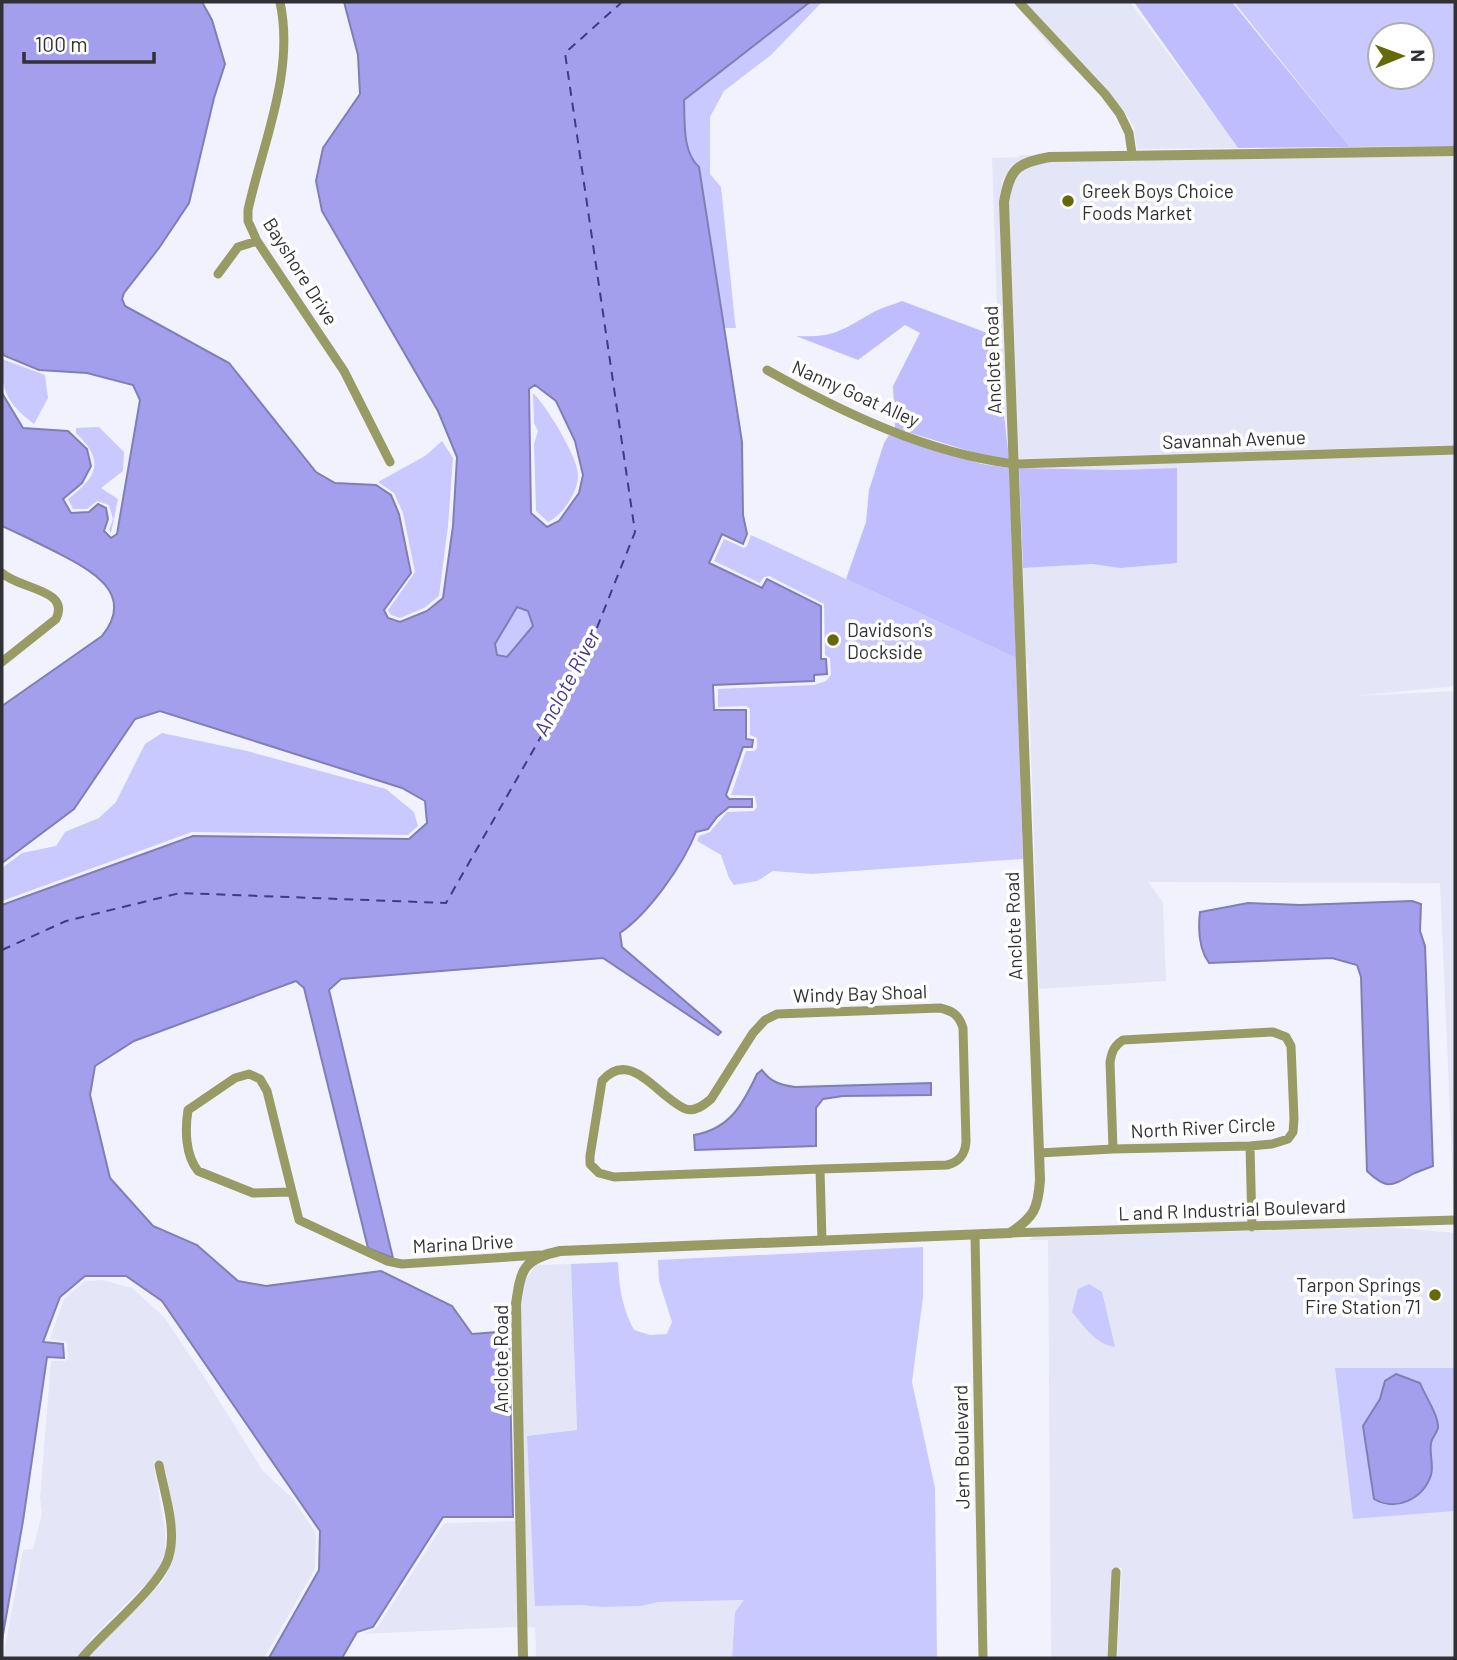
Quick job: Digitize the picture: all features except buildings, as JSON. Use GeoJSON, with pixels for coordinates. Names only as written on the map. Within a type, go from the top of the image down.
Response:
{"type":"FeatureCollection","features":[{"type":"Feature","properties":{"kind":"street","name":"Bayshore Drive"},"geometry":{"type":"LineString","coordinates":[[280,2],[285,37],[284,58],[276,103],[248,210],[248,221],[257,241],[344,371],[390,462]]}},
{"type":"Feature","properties":{"kind":"street"},"geometry":{"type":"LineString","coordinates":[[1019,2],[1105,94],[1120,114],[1129,133],[1132,154]]}},
{"type":"Feature","properties":{"kind":"street","name":"Anclote Road"},"geometry":{"type":"LineString","coordinates":[[1010,1233],[1032,1216],[1038,1203],[1039,1153],[1004,202],[1008,180],[1016,167],[1032,160],[1050,157],[1455,151]]}},
{"type":"Feature","properties":{"kind":"street"},"geometry":{"type":"LineString","coordinates":[[218,274],[238,247],[257,241]]}},
{"type":"Feature","properties":{"kind":"street","name":"Nanny Goat Alley"},"geometry":{"type":"LineString","coordinates":[[767,370],[895,433],[984,460],[1014,464]]}},
{"type":"Feature","properties":{"kind":"street","name":"Savannah Avenue"},"geometry":{"type":"LineString","coordinates":[[1014,464],[1455,450]]}},
{"type":"Feature","properties":{"kind":"street"},"geometry":{"type":"LineString","coordinates":[[2,573],[21,585],[54,597],[60,612],[56,619],[2,662]]}},
{"type":"Feature","properties":{"kind":"street","name":"Windy Bay Shoal"},"geometry":{"type":"LineString","coordinates":[[940,1008],[960,1018],[966,1142],[963,1156],[947,1165],[820,1169],[614,1177],[599,1173],[590,1164],[590,1156],[602,1081],[610,1072],[619,1069],[631,1070],[685,1109],[691,1109],[701,1107],[710,1099],[757,1027],[777,1014],[940,1008]]}},
{"type":"Feature","properties":{"kind":"street","name":"North River Circle"},"geometry":{"type":"LineString","coordinates":[[1039,1153],[1250,1146],[1282,1142],[1293,1132],[1291,1046],[1286,1037],[1273,1032],[1133,1039],[1116,1045],[1110,1062],[1113,1149]]}},
{"type":"Feature","properties":{"kind":"street","name":"Marina Drive"},"geometry":{"type":"LineString","coordinates":[[292,1192],[253,1193],[198,1171],[192,1164],[185,1128],[188,1110],[235,1078],[249,1074],[260,1079],[267,1091],[299,1220],[387,1261],[402,1264],[542,1255]]}},
{"type":"Feature","properties":{"kind":"street"},"geometry":{"type":"LineString","coordinates":[[1250,1146],[1252,1227]]}},
{"type":"Feature","properties":{"kind":"street"},"geometry":{"type":"LineString","coordinates":[[820,1169],[822,1241]]}},
{"type":"Feature","properties":{"kind":"street","name":"L and R Industrial Boulevard"},"geometry":{"type":"LineString","coordinates":[[1010,1233],[1455,1220]]}},
{"type":"Feature","properties":{"kind":"street"},"geometry":{"type":"LineString","coordinates":[[542,1255],[560,1251],[1010,1233]]}},
{"type":"Feature","properties":{"kind":"street","name":"Jern Boulevard"},"geometry":{"type":"LineString","coordinates":[[975,1236],[982,1658]]}},
{"type":"Feature","properties":{"kind":"street","name":"Anclote Road"},"geometry":{"type":"LineString","coordinates":[[523,1658],[516,1304],[520,1275],[542,1255]]}},
{"type":"Feature","properties":{"kind":"street"},"geometry":{"type":"LineString","coordinates":[[82,1658],[159,1578],[170,1555],[170,1529],[159,1465]]}},
{"type":"Feature","properties":{"kind":"street"},"geometry":{"type":"LineString","coordinates":[[1112,1658],[1116,1572]]}},
{"type":"Feature","properties":{"kind":"shaded area"},"geometry":{"type":"Polygon","coordinates":[[[810,2],[822,2],[771,55],[724,91],[710,117],[710,174],[721,187],[736,328],[724,328],[699,167],[687,145],[684,100],[810,2]]]}},
{"type":"Feature","properties":{"kind":"shaded area"},"geometry":{"type":"Polygon","coordinates":[[[1013,2],[1130,2],[1238,148],[1137,149],[1134,127],[1122,108],[1115,107],[1049,45],[1013,2]]]}},
{"type":"Feature","properties":{"kind":"shaded area"},"geometry":{"type":"Polygon","coordinates":[[[1134,2],[1232,2],[1350,147],[1238,148],[1134,2]]]}},
{"type":"Feature","properties":{"kind":"shaded area"},"geometry":{"type":"Polygon","coordinates":[[[1234,2],[1455,2],[1455,146],[1350,147],[1234,2]]]}},
{"type":"Feature","properties":{"kind":"shaded area"},"geometry":{"type":"Polygon","coordinates":[[[1033,155],[1012,165],[1003,179],[999,201],[1007,434],[999,370],[992,158],[1033,155]]]}},
{"type":"Feature","properties":{"kind":"shaded area"},"geometry":{"type":"Polygon","coordinates":[[[1455,155],[1455,445],[1019,459],[1009,202],[1013,181],[1020,171],[1051,161],[1455,155]]]}},
{"type":"Feature","properties":{"kind":"shaded area"},"geometry":{"type":"Polygon","coordinates":[[[902,301],[998,337],[1009,459],[985,456],[895,428],[893,386],[920,333],[905,325],[858,360],[796,336],[819,336],[836,332],[902,301]]]}},
{"type":"Feature","properties":{"kind":"shaded area"},"geometry":{"type":"Polygon","coordinates":[[[2,359],[45,375],[48,398],[34,424],[18,410],[8,396],[3,380],[2,359]]]}},
{"type":"Feature","properties":{"kind":"shaded area"},"geometry":{"type":"Polygon","coordinates":[[[533,393],[560,431],[578,474],[576,488],[569,502],[548,522],[536,511],[534,444],[538,431],[534,423],[533,393]]]}},
{"type":"Feature","properties":{"kind":"shaded area"},"geometry":{"type":"Polygon","coordinates":[[[99,427],[124,452],[123,471],[101,488],[118,499],[111,533],[109,530],[113,519],[109,505],[97,501],[87,509],[73,509],[68,499],[86,483],[94,468],[91,452],[76,433],[76,428],[99,427]]]}},
{"type":"Feature","properties":{"kind":"shaded area"},"geometry":{"type":"Polygon","coordinates":[[[889,435],[982,464],[1009,468],[1016,658],[846,579],[866,522],[869,490],[889,435]]]}},
{"type":"Feature","properties":{"kind":"shaded area"},"geometry":{"type":"Polygon","coordinates":[[[442,441],[453,458],[439,596],[424,608],[400,618],[391,615],[388,610],[415,572],[403,513],[394,493],[378,482],[425,456],[442,441]]]}},
{"type":"Feature","properties":{"kind":"shaded area"},"geometry":{"type":"Polygon","coordinates":[[[1455,454],[1455,686],[1355,696],[1455,691],[1454,1207],[1440,883],[1148,882],[1163,902],[1166,981],[1039,989],[1023,568],[1092,564],[1120,568],[1176,468],[1019,468],[1455,454]]]}},
{"type":"Feature","properties":{"kind":"shaded area"},"geometry":{"type":"Polygon","coordinates":[[[1019,468],[1177,468],[1177,563],[1120,568],[1092,564],[1023,568],[1019,468]]]}},
{"type":"Feature","properties":{"kind":"shaded area"},"geometry":{"type":"Polygon","coordinates":[[[751,535],[1016,658],[1023,859],[812,874],[773,871],[757,881],[734,885],[721,855],[697,841],[699,836],[710,832],[727,812],[754,811],[757,807],[755,796],[731,795],[746,751],[754,751],[757,748],[757,738],[750,735],[750,709],[746,706],[718,707],[718,689],[814,685],[826,681],[831,675],[830,658],[825,655],[824,604],[769,576],[764,577],[760,583],[714,561],[724,539],[744,548],[751,535]]]}},
{"type":"Feature","properties":{"kind":"shaded area"},"geometry":{"type":"Polygon","coordinates":[[[516,607],[528,611],[533,626],[507,657],[497,655],[495,644],[516,607]]]}},
{"type":"Feature","properties":{"kind":"shaded area"},"geometry":{"type":"Polygon","coordinates":[[[162,733],[247,751],[386,789],[414,812],[418,826],[408,835],[192,832],[2,901],[2,868],[22,853],[56,846],[65,832],[99,818],[116,802],[145,744],[162,733]]]}},
{"type":"Feature","properties":{"kind":"shaded area"},"geometry":{"type":"Polygon","coordinates":[[[1387,1227],[1455,1233],[1455,1368],[1335,1368],[1353,1519],[1455,1511],[1455,1658],[1117,1658],[1122,1568],[1112,1568],[1107,1658],[1051,1658],[1048,1240],[1029,1240],[1034,1237],[1387,1227]]]}},
{"type":"Feature","properties":{"kind":"shaded area"},"geometry":{"type":"Polygon","coordinates":[[[923,1247],[923,1297],[912,1382],[935,1488],[937,1658],[732,1658],[735,1612],[744,1600],[658,1602],[641,1606],[535,1606],[527,1436],[577,1430],[571,1264],[618,1262],[622,1297],[630,1322],[634,1330],[650,1335],[667,1334],[672,1322],[659,1281],[658,1260],[923,1247]]]}},
{"type":"Feature","properties":{"kind":"shaded area"},"geometry":{"type":"Polygon","coordinates":[[[571,1264],[577,1431],[527,1436],[532,1519],[579,1605],[641,1606],[658,1602],[745,1600],[735,1612],[732,1658],[536,1658],[535,1627],[527,1627],[521,1304],[524,1282],[536,1265],[571,1264]]]}},
{"type":"Feature","properties":{"kind":"shaded area"},"geometry":{"type":"Polygon","coordinates":[[[103,1280],[132,1288],[164,1317],[263,1471],[293,1499],[316,1533],[315,1569],[264,1658],[88,1658],[163,1581],[174,1557],[176,1528],[162,1460],[153,1462],[165,1529],[165,1554],[155,1575],[93,1637],[77,1658],[3,1658],[23,1550],[33,1549],[42,1514],[40,1498],[51,1361],[65,1361],[68,1358],[67,1342],[50,1339],[64,1299],[85,1281],[103,1280]]]}},
{"type":"Feature","properties":{"kind":"shaded area"},"geometry":{"type":"Polygon","coordinates":[[[1089,1284],[1102,1292],[1115,1347],[1096,1339],[1072,1312],[1078,1289],[1089,1284]]]}},
{"type":"Feature","properties":{"kind":"shaded area"},"geometry":{"type":"Polygon","coordinates":[[[1335,1368],[1455,1368],[1455,1511],[1353,1519],[1335,1368]],[[1383,1393],[1380,1399],[1374,1499],[1386,1505],[1414,1499],[1430,1476],[1431,1442],[1436,1434],[1432,1411],[1383,1393]]]}},
{"type":"Feature","properties":{"kind":"shaded area"},"geometry":{"type":"Polygon","coordinates":[[[515,1521],[517,1627],[363,1634],[377,1628],[444,1523],[515,1521]]]}},
{"type":"Feature","properties":{"kind":"water","name":"Anclote River"},"geometry":{"type":"Polygon","coordinates":[[[2,2],[202,2],[212,20],[225,64],[214,98],[189,203],[122,299],[125,306],[229,363],[316,472],[335,483],[376,485],[391,495],[399,514],[411,573],[384,610],[388,618],[400,622],[427,611],[443,598],[453,526],[457,457],[438,411],[322,211],[316,181],[323,148],[360,94],[358,55],[344,2],[810,2],[684,100],[687,145],[699,167],[742,442],[743,515],[747,534],[743,544],[722,534],[709,563],[762,588],[767,579],[821,606],[821,659],[826,659],[827,674],[814,675],[814,681],[713,685],[714,710],[746,710],[746,739],[753,740],[752,747],[743,747],[726,795],[729,799],[752,799],[752,807],[729,807],[708,829],[696,832],[683,859],[664,887],[620,933],[622,947],[721,1032],[718,1035],[603,958],[341,979],[329,990],[393,1258],[368,1248],[304,988],[296,981],[134,1041],[95,1066],[90,1095],[110,1178],[153,1226],[197,1245],[238,1281],[266,1286],[381,1271],[452,1306],[472,1334],[509,1331],[513,1517],[443,1517],[373,1627],[357,1632],[342,1658],[269,1658],[319,1570],[320,1531],[162,1301],[126,1276],[85,1276],[60,1297],[43,1342],[63,1344],[64,1358],[47,1357],[2,1640],[2,905],[193,836],[409,839],[427,823],[425,801],[402,788],[160,711],[135,719],[74,809],[2,863],[2,706],[102,636],[111,621],[114,607],[112,595],[104,584],[82,566],[2,526],[2,393],[23,428],[68,431],[87,449],[91,466],[82,483],[63,499],[71,513],[89,512],[98,504],[106,508],[108,519],[104,531],[111,538],[117,534],[140,400],[133,385],[87,373],[39,370],[2,353],[2,2]],[[535,385],[529,389],[531,513],[547,527],[559,521],[579,493],[583,475],[575,441],[556,401],[535,385]],[[517,607],[495,644],[497,655],[507,657],[533,626],[528,611],[517,607]]]}},
{"type":"Feature","properties":{"kind":"water"},"geometry":{"type":"Polygon","coordinates":[[[1412,901],[1421,904],[1420,931],[1425,946],[1433,1166],[1388,1184],[1379,1181],[1367,1171],[1361,977],[1357,965],[1332,958],[1209,963],[1201,945],[1199,918],[1200,912],[1248,903],[1300,905],[1412,901]]]}},
{"type":"Feature","properties":{"kind":"water"},"geometry":{"type":"Polygon","coordinates":[[[762,1070],[776,1082],[795,1087],[931,1083],[931,1095],[843,1096],[823,1099],[816,1108],[816,1146],[695,1150],[694,1135],[717,1127],[734,1114],[762,1070]]]}},
{"type":"Feature","properties":{"kind":"water"},"geometry":{"type":"Polygon","coordinates":[[[1396,1374],[1420,1383],[1434,1412],[1438,1428],[1431,1443],[1432,1471],[1427,1483],[1415,1497],[1391,1504],[1374,1499],[1363,1426],[1380,1399],[1385,1381],[1396,1374]]]}},
{"type":"Feature","properties":{"kind":"ferry route"},"geometry":{"type":"LineString","coordinates":[[2,950],[66,921],[180,893],[446,903],[583,663],[635,532],[565,53],[622,2]]}},
{"type":"Feature","properties":{"kind":"place","name":"Greek Boys Choice Foods Market"},"geometry":{"type":"Point","coordinates":[1068,201]}},
{"type":"Feature","properties":{"kind":"place","name":"Davidson's Dockside"},"geometry":{"type":"Point","coordinates":[833,640]}},
{"type":"Feature","properties":{"kind":"place","name":"Tarpon Springs Fire Station 71"},"geometry":{"type":"Point","coordinates":[1435,1295]}}]}
